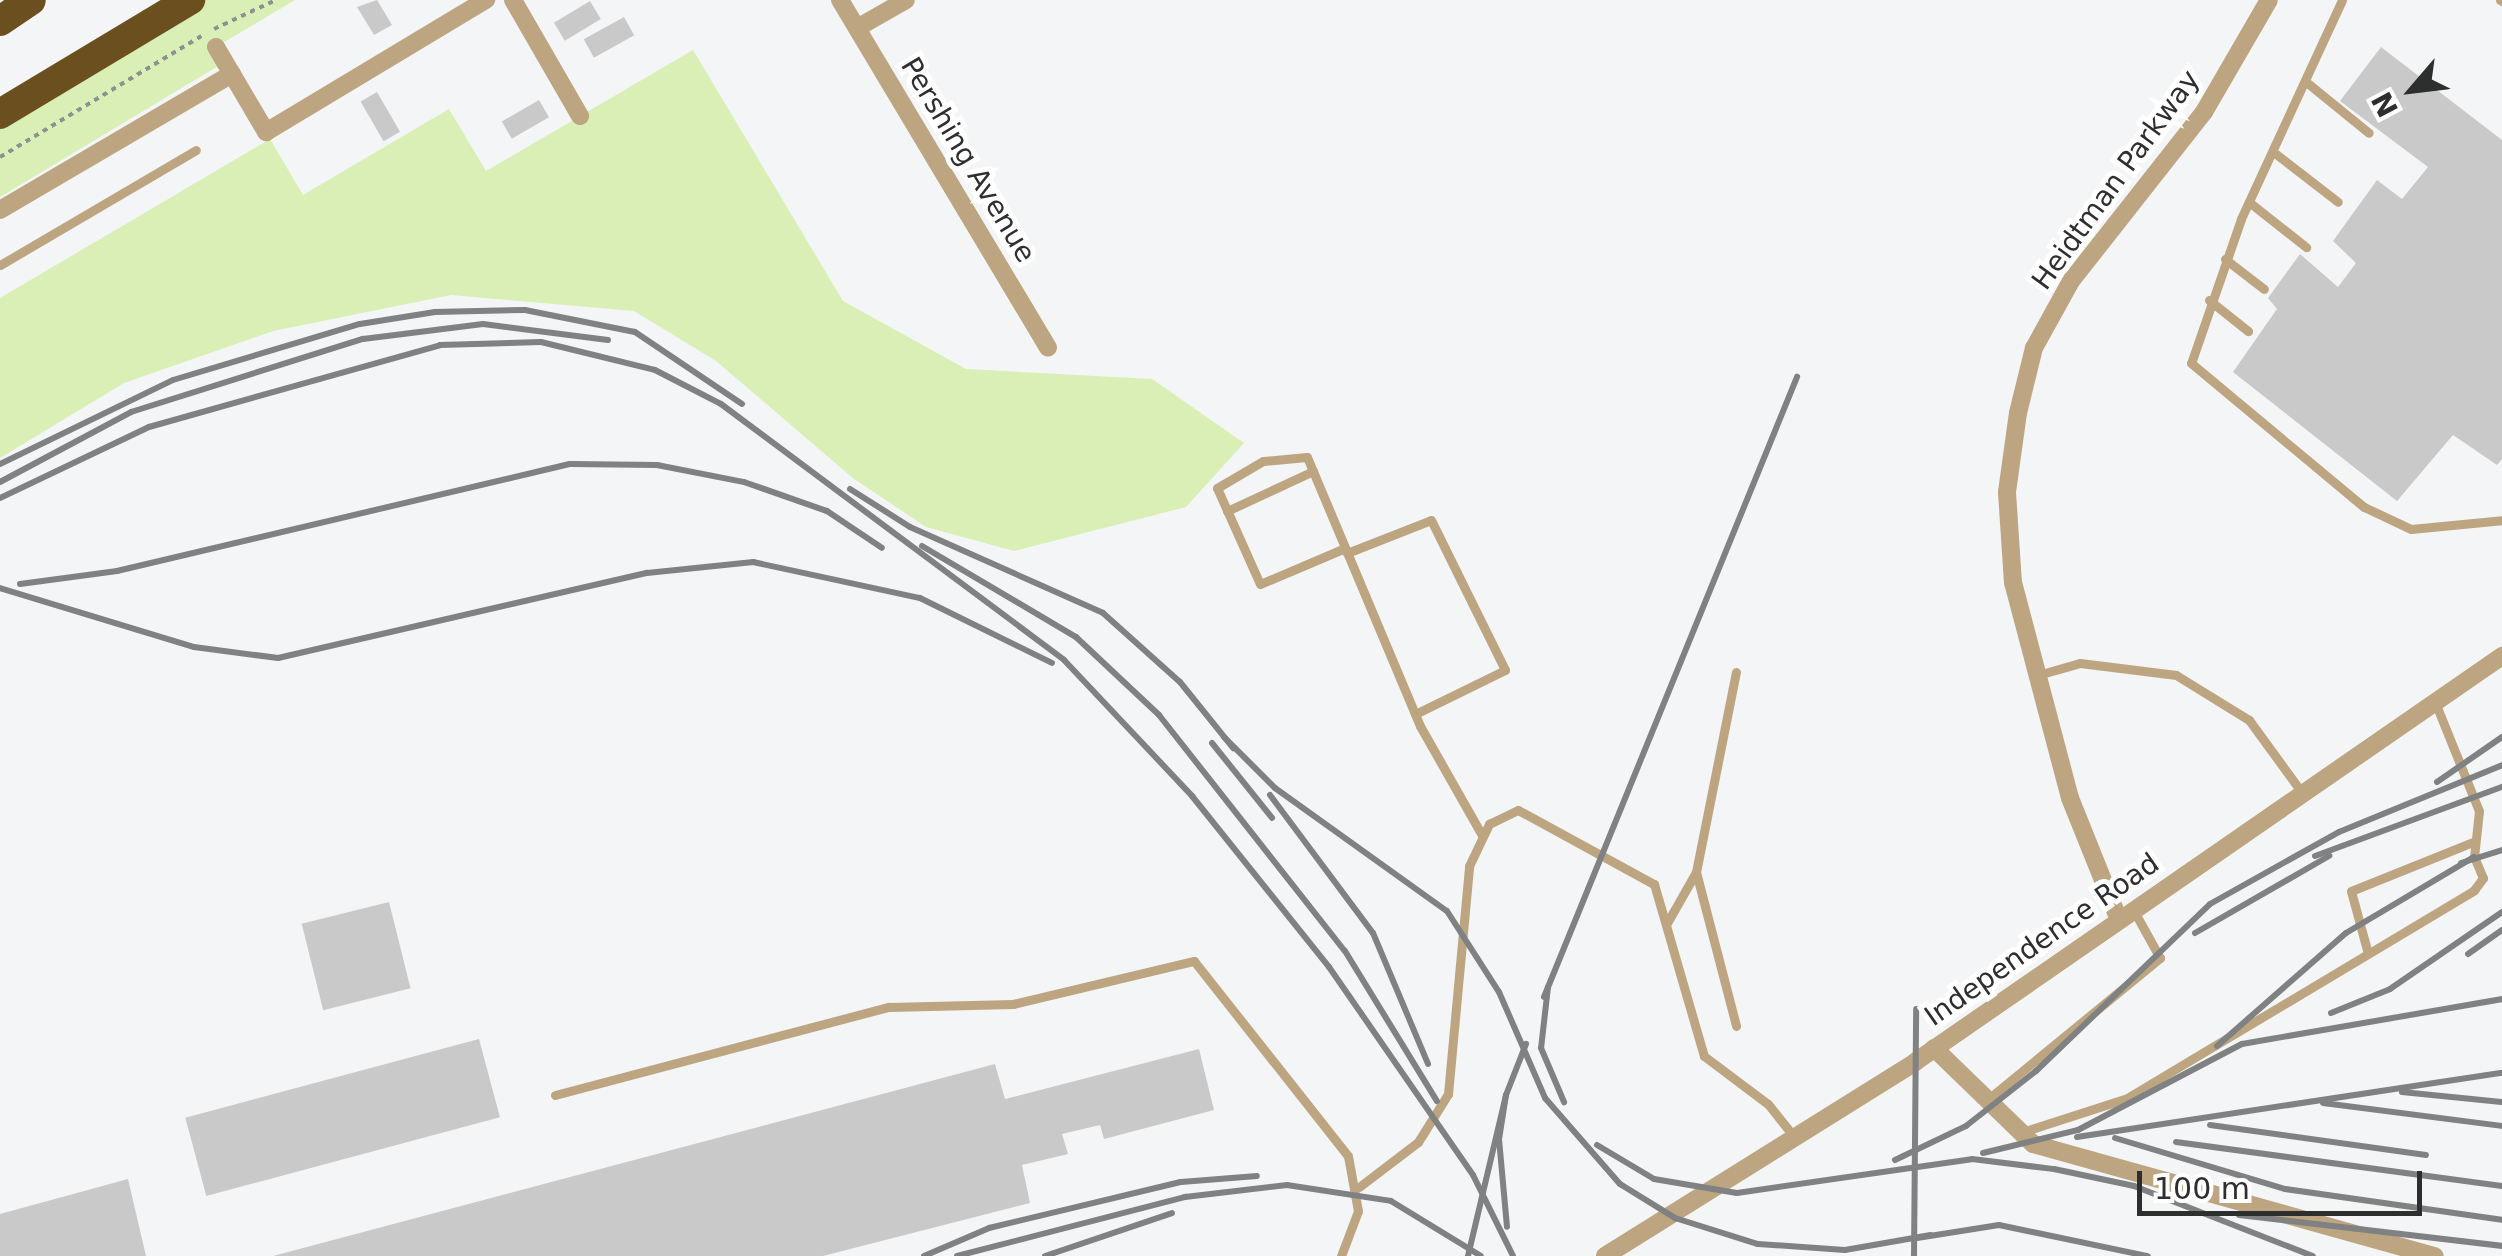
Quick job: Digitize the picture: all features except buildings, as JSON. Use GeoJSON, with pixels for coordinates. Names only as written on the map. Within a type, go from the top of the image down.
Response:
{"type":"FeatureCollection","features":[{"type":"Feature","properties":{"kind":"highway"},"geometry":{"type":"LineString","coordinates":[[0,21],[32,0]]}},
{"type":"Feature","properties":{"kind":"highway"},"geometry":{"type":"LineString","coordinates":[[0,114],[190,0]]}},
{"type":"Feature","properties":{"kind":"street"},"geometry":{"type":"LineString","coordinates":[[216,47],[266,132],[486,0]]}},
{"type":"Feature","properties":{"kind":"street"},"geometry":{"type":"LineString","coordinates":[[513,0],[580,116]]}},
{"type":"Feature","properties":{"kind":"street","name":"Pershing Avenue"},"geometry":{"type":"LineString","coordinates":[[840,0],[1048,347]]}},
{"type":"Feature","properties":{"kind":"street"},"geometry":{"type":"LineString","coordinates":[[857,28],[906,0]]}},
{"type":"Feature","properties":{"kind":"street","name":"Heidtman Parkway"},"geometry":{"type":"LineString","coordinates":[[2126,915],[2034,676],[2007,492],[2034,348],[2071,281],[2204,112],[2270,0]]}},
{"type":"Feature","properties":{"kind":"street"},"geometry":{"type":"LineString","coordinates":[[0,210],[232,74]]}},
{"type":"Feature","properties":{"kind":"street","name":"Independence Road"},"geometry":{"type":"LineString","coordinates":[[1605,1256],[1934,1048],[2502,656]]}},
{"type":"Feature","properties":{"kind":"street"},"geometry":{"type":"LineString","coordinates":[[1934,1048],[2033,1144],[2435,1256]]}},
{"type":"Feature","properties":{"kind":"lane"},"geometry":{"type":"LineString","coordinates":[[2342,0],[2276,154],[2225,260],[2209,300],[2192,363],[2364,507],[2411,529],[2502,520]]}},
{"type":"Feature","properties":{"kind":"lane"},"geometry":{"type":"LineString","coordinates":[[2305,81],[2369,133]]}},
{"type":"Feature","properties":{"kind":"lane"},"geometry":{"type":"LineString","coordinates":[[0,265],[196,150]]}},
{"type":"Feature","properties":{"kind":"lane"},"geometry":{"type":"LineString","coordinates":[[2276,154],[2338,202]]}},
{"type":"Feature","properties":{"kind":"lane"},"geometry":{"type":"LineString","coordinates":[[2250,202],[2306,247]]}},
{"type":"Feature","properties":{"kind":"lane"},"geometry":{"type":"LineString","coordinates":[[2225,260],[2264,290]]}},
{"type":"Feature","properties":{"kind":"lane"},"geometry":{"type":"LineString","coordinates":[[2209,300],[2248,331]]}},
{"type":"Feature","properties":{"kind":"lane"},"geometry":{"type":"LineString","coordinates":[[1415,714],[1505,670],[1431,520],[1346,551],[1260,584],[1217,488],[1244,469],[1299,451],[1313,471],[1346,551],[1415,714],[1482,835]]}},
{"type":"Feature","properties":{"kind":"lane"},"geometry":{"type":"LineString","coordinates":[[1227,511],[1313,471]]}},
{"type":"Feature","properties":{"kind":"lane"},"geometry":{"type":"LineString","coordinates":[[2034,676],[2080,663],[2176,675],[2249,720],[2302,794]]}},
{"type":"Feature","properties":{"kind":"lane"},"geometry":{"type":"LineString","coordinates":[[1667,923],[1696,872],[1736,672]]}},
{"type":"Feature","properties":{"kind":"lane"},"geometry":{"type":"LineString","coordinates":[[2022,1132],[2127,1098],[2313,993],[2367,950],[2474,890],[2483,878],[2473,842],[2479,812],[2435,702]]}},
{"type":"Feature","properties":{"kind":"lane"},"geometry":{"type":"LineString","coordinates":[[1358,1187],[1418,1142],[1448,1094],[1467,884],[1482,835],[1500,816],[1531,813],[1647,876],[1667,923],[1711,1067],[1768,1104],[1795,1138]]}},
{"type":"Feature","properties":{"kind":"lane"},"geometry":{"type":"LineString","coordinates":[[2367,950],[2351,892],[2473,842]]}},
{"type":"Feature","properties":{"kind":"lane"},"geometry":{"type":"LineString","coordinates":[[1696,872],[1736,1026]]}},
{"type":"Feature","properties":{"kind":"lane"},"geometry":{"type":"LineString","coordinates":[[1988,1100],[2160,958],[2126,915]]}},
{"type":"Feature","properties":{"kind":"lane"},"geometry":{"type":"LineString","coordinates":[[554,1094],[889,1007],[1013,1004],[1194,961],[1339,1140],[1358,1187],[1341,1256]]}},
{"type":"Feature","properties":{"kind":"path"},"geometry":{"type":"LineString","coordinates":[[0,158],[154,60],[276,0]]}},
{"type":"Feature","properties":{"kind":"green space"},"geometry":{"type":"Polygon","coordinates":[[[190,0],[295,0],[216,47],[225,62],[0,197],[0,114],[190,0]]]}},
{"type":"Feature","properties":{"kind":"green space"},"geometry":{"type":"Polygon","coordinates":[[[693,50],[843,301],[966,369],[1152,379],[1244,443],[1186,507],[1014,551],[926,527],[854,479],[716,361],[634,311],[451,295],[273,331],[124,383],[0,458],[0,298],[270,139],[303,195],[449,109],[486,171],[693,50]]]}},
{"type":"Feature","properties":{"kind":"railway"},"geometry":{"type":"LineString","coordinates":[[0,464],[173,380],[360,324],[435,312],[525,310],[635,332],[742,404]]}},
{"type":"Feature","properties":{"kind":"railway"},"geometry":{"type":"LineString","coordinates":[[0,482],[131,412],[363,339],[483,324],[608,340]]}},
{"type":"Feature","properties":{"kind":"railway"},"geometry":{"type":"LineString","coordinates":[[0,498],[149,427],[440,345],[541,342],[655,370],[721,404],[1064,660],[1192,796],[1329,967],[1473,1175],[1513,1256]]}},
{"type":"Feature","properties":{"kind":"railway"},"geometry":{"type":"LineString","coordinates":[[1544,997],[1797,377]]}},
{"type":"Feature","properties":{"kind":"railway"},"geometry":{"type":"LineString","coordinates":[[20,584],[117,571],[570,464],[657,465],[744,482],[827,511],[882,548]]}},
{"type":"Feature","properties":{"kind":"railway"},"geometry":{"type":"LineString","coordinates":[[850,489],[910,527],[1103,613],[1180,682],[1233,748]]}},
{"type":"Feature","properties":{"kind":"railway"},"geometry":{"type":"LineString","coordinates":[[922,546],[1076,637],[1159,715],[1345,951],[1437,1101]]}},
{"type":"Feature","properties":{"kind":"railway"},"geometry":{"type":"LineString","coordinates":[[0,588],[194,647],[278,658],[647,573],[753,562],[920,598],[1052,663]]}},
{"type":"Feature","properties":{"kind":"railway"},"geometry":{"type":"LineString","coordinates":[[1224,737],[1275,788],[1447,911],[1499,992],[1545,1098],[1620,1184],[1675,1218],[1758,1244],[1845,1250],[1931,1235]]}},
{"type":"Feature","properties":{"kind":"railway"},"geometry":{"type":"LineString","coordinates":[[2437,782],[2502,737]]}},
{"type":"Feature","properties":{"kind":"railway"},"geometry":{"type":"LineString","coordinates":[[1212,743],[1272,818]]}},
{"type":"Feature","properties":{"kind":"railway"},"geometry":{"type":"LineString","coordinates":[[1895,1160],[1966,1126],[2036,1071],[2210,904],[2339,832],[2502,765]]}},
{"type":"Feature","properties":{"kind":"railway"},"geometry":{"type":"LineString","coordinates":[[2315,856],[2502,787]]}},
{"type":"Feature","properties":{"kind":"railway"},"geometry":{"type":"LineString","coordinates":[[1270,795],[1373,933],[1428,1064]]}},
{"type":"Feature","properties":{"kind":"railway"},"geometry":{"type":"LineString","coordinates":[[2461,863],[2502,850]]}},
{"type":"Feature","properties":{"kind":"railway"},"geometry":{"type":"LineString","coordinates":[[2195,933],[2329,856]]}},
{"type":"Feature","properties":{"kind":"railway"},"geometry":{"type":"LineString","coordinates":[[2217,1046],[2346,933],[2474,857]]}},
{"type":"Feature","properties":{"kind":"railway"},"geometry":{"type":"LineString","coordinates":[[2331,1013],[2390,989],[2502,912]]}},
{"type":"Feature","properties":{"kind":"railway"},"geometry":{"type":"LineString","coordinates":[[2468,954],[2502,930]]}},
{"type":"Feature","properties":{"kind":"railway"},"geometry":{"type":"LineString","coordinates":[[1548,987],[1541,1048],[1564,1102]]}},
{"type":"Feature","properties":{"kind":"railway"},"geometry":{"type":"LineString","coordinates":[[1983,1153],[2078,1130],[2242,1044],[2502,999]]}},
{"type":"Feature","properties":{"kind":"railway"},"geometry":{"type":"LineString","coordinates":[[1914,1256],[1916,1009]]}},
{"type":"Feature","properties":{"kind":"railway"},"geometry":{"type":"LineString","coordinates":[[1506,1095],[1526,1044]]}},
{"type":"Feature","properties":{"kind":"railway"},"geometry":{"type":"LineString","coordinates":[[2077,1137],[2502,1073]]}},
{"type":"Feature","properties":{"kind":"railway"},"geometry":{"type":"LineString","coordinates":[[2402,1092],[2502,1102]]}},
{"type":"Feature","properties":{"kind":"railway"},"geometry":{"type":"LineString","coordinates":[[1468,1256],[1506,1095],[1499,1139],[1507,1227]]}},
{"type":"Feature","properties":{"kind":"railway"},"geometry":{"type":"LineString","coordinates":[[2323,1103],[2502,1126]]}},
{"type":"Feature","properties":{"kind":"railway"},"geometry":{"type":"LineString","coordinates":[[2210,1125],[2426,1155]]}},
{"type":"Feature","properties":{"kind":"railway"},"geometry":{"type":"LineString","coordinates":[[2115,1138],[2285,1189],[2502,1220]]}},
{"type":"Feature","properties":{"kind":"railway"},"geometry":{"type":"LineString","coordinates":[[2176,1142],[2502,1186]]}},
{"type":"Feature","properties":{"kind":"railway"},"geometry":{"type":"LineString","coordinates":[[1597,1145],[1654,1179],[1737,1193],[1972,1159],[2054,1169],[2134,1186],[2313,1256]]}},
{"type":"Feature","properties":{"kind":"railway"},"geometry":{"type":"LineString","coordinates":[[924,1256],[989,1228],[1181,1182],[1257,1176]]}},
{"type":"Feature","properties":{"kind":"railway"},"geometry":{"type":"LineString","coordinates":[[957,1256],[1185,1197],[1287,1185],[1391,1201],[1481,1256]]}},
{"type":"Feature","properties":{"kind":"railway"},"geometry":{"type":"LineString","coordinates":[[1045,1256],[1172,1213]]}},
{"type":"Feature","properties":{"kind":"railway"},"geometry":{"type":"LineString","coordinates":[[2239,1215],[2502,1246]]}},
{"type":"Feature","properties":{"kind":"railway"},"geometry":{"type":"LineString","coordinates":[[1917,1238],[1999,1225],[2148,1256]]}}]}
